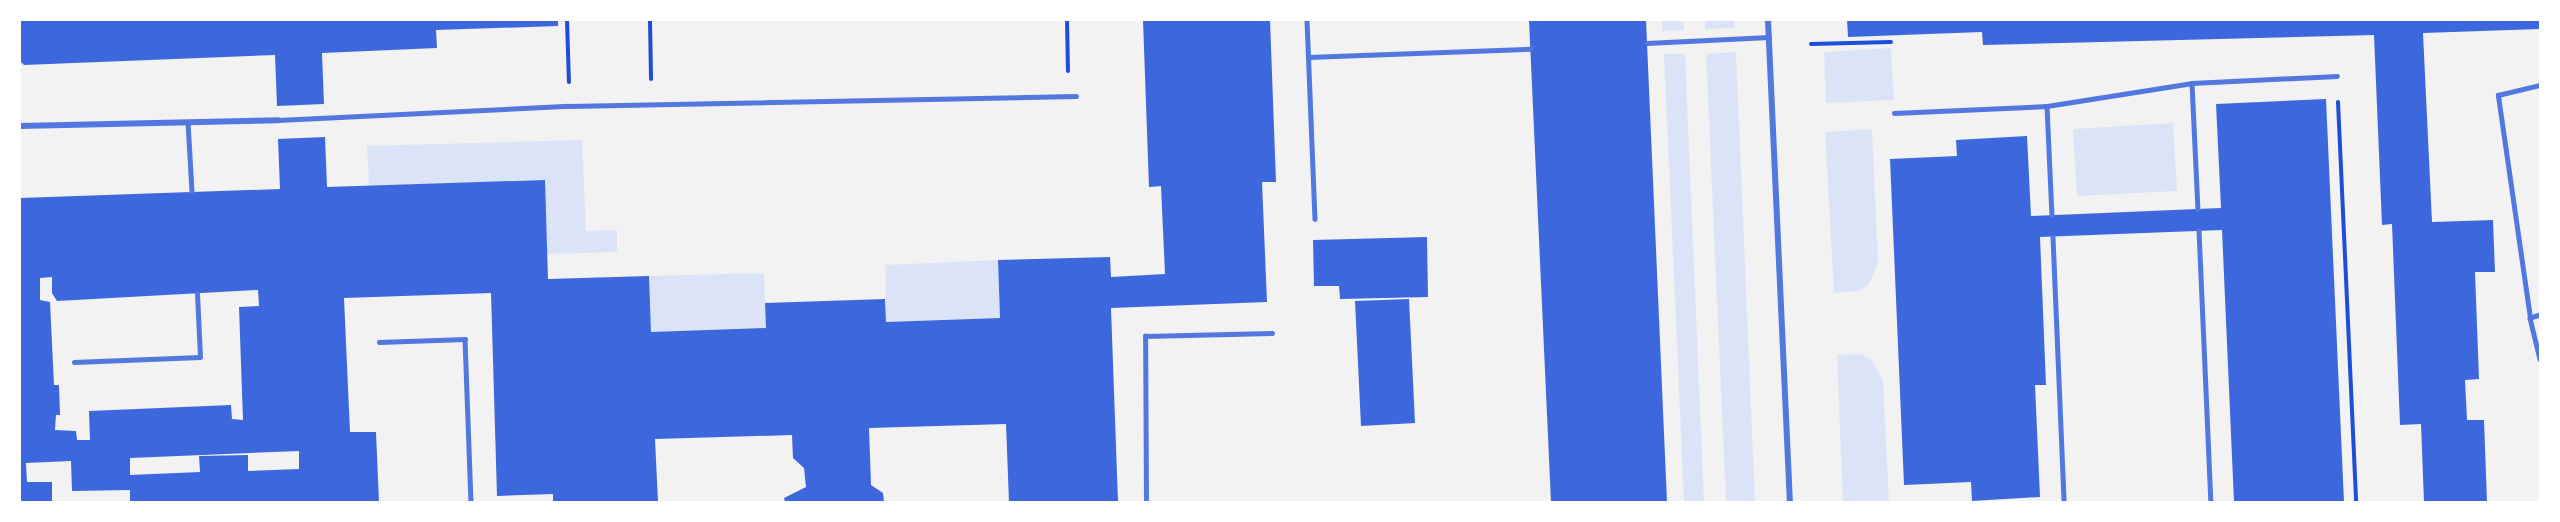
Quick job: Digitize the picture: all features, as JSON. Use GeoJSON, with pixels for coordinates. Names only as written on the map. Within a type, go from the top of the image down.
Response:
{"type":"FeatureCollection","features":[{"type":"Feature","properties":{"kind":"street"},"geometry":{"type":"LineString","coordinates":[[1768,20],[1790,502]]}},
{"type":"Feature","properties":{"kind":"street"},"geometry":{"type":"LineString","coordinates":[[20,126],[278,120]]}},
{"type":"Feature","properties":{"kind":"lane"},"geometry":{"type":"LineString","coordinates":[[1307,20],[1315,219]]}},
{"type":"Feature","properties":{"kind":"lane"},"geometry":{"type":"LineString","coordinates":[[1647,43],[1769,37]]}},
{"type":"Feature","properties":{"kind":"lane"},"geometry":{"type":"LineString","coordinates":[[1308,57],[1530,50]]}},
{"type":"Feature","properties":{"kind":"lane"},"geometry":{"type":"LineString","coordinates":[[1894,113],[2047,106],[2192,83],[2337,76]]}},
{"type":"Feature","properties":{"kind":"lane"},"geometry":{"type":"LineString","coordinates":[[2192,83],[2198,209]]}},
{"type":"Feature","properties":{"kind":"lane"},"geometry":{"type":"LineString","coordinates":[[2541,85],[2498,95],[2530,318],[2541,359]]}},
{"type":"Feature","properties":{"kind":"lane"},"geometry":{"type":"LineString","coordinates":[[278,120],[569,106],[1076,96]]}},
{"type":"Feature","properties":{"kind":"lane"},"geometry":{"type":"LineString","coordinates":[[2047,106],[2052,215]]}},
{"type":"Feature","properties":{"kind":"lane"},"geometry":{"type":"LineString","coordinates":[[188,122],[192,191]]}},
{"type":"Feature","properties":{"kind":"lane"},"geometry":{"type":"LineString","coordinates":[[2199,230],[2211,502]]}},
{"type":"Feature","properties":{"kind":"lane"},"geometry":{"type":"LineString","coordinates":[[2053,237],[2064,502]]}},
{"type":"Feature","properties":{"kind":"lane"},"geometry":{"type":"LineString","coordinates":[[74,362],[200,357],[197,294]]}},
{"type":"Feature","properties":{"kind":"lane"},"geometry":{"type":"LineString","coordinates":[[2530,318],[2541,315]]}},
{"type":"Feature","properties":{"kind":"lane"},"geometry":{"type":"LineString","coordinates":[[1146,502],[1145,336],[1272,333]]}},
{"type":"Feature","properties":{"kind":"lane"},"geometry":{"type":"LineString","coordinates":[[379,342],[465,339],[471,502]]}},
{"type":"Feature","properties":{"kind":"path"},"geometry":{"type":"LineString","coordinates":[[567,20],[569,106]]}},
{"type":"Feature","properties":{"kind":"path"},"geometry":{"type":"LineString","coordinates":[[650,20],[650,104]]}},
{"type":"Feature","properties":{"kind":"path"},"geometry":{"type":"LineString","coordinates":[[1067,20],[1068,96]]}},
{"type":"Feature","properties":{"kind":"path"},"geometry":{"type":"LineString","coordinates":[[1811,44],[1891,42]]}},
{"type":"Feature","properties":{"kind":"path"},"geometry":{"type":"LineString","coordinates":[[2337,76],[2356,502]]}},
{"type":"Feature","properties":{"kind":"shaded area"},"geometry":{"type":"Polygon","coordinates":[[[1662,20],[1683,20],[1684,30],[1662,31],[1662,20]]]}},
{"type":"Feature","properties":{"kind":"shaded area"},"geometry":{"type":"Polygon","coordinates":[[[1705,20],[1734,20],[1735,28],[1705,29],[1705,20]]]}},
{"type":"Feature","properties":{"kind":"shaded area"},"geometry":{"type":"Polygon","coordinates":[[[1891,48],[1894,100],[1826,103],[1824,52],[1891,48]]]}},
{"type":"Feature","properties":{"kind":"shaded area"},"geometry":{"type":"Polygon","coordinates":[[[1736,52],[1755,502],[1726,502],[1706,54],[1736,52]]]}},
{"type":"Feature","properties":{"kind":"shaded area"},"geometry":{"type":"Polygon","coordinates":[[[1664,54],[1685,54],[1704,502],[1684,502],[1664,54]]]}},
{"type":"Feature","properties":{"kind":"shaded area"},"geometry":{"type":"Polygon","coordinates":[[[2173,123],[2177,191],[2077,196],[2073,129],[2173,123]]]}},
{"type":"Feature","properties":{"kind":"shaded area"},"geometry":{"type":"Polygon","coordinates":[[[1872,129],[1878,263],[1869,284],[1859,291],[1834,293],[1825,132],[1872,129]]]}},
{"type":"Feature","properties":{"kind":"shaded area"},"geometry":{"type":"Polygon","coordinates":[[[582,140],[586,231],[617,230],[617,252],[547,254],[544,180],[369,186],[367,146],[582,140]]]}},
{"type":"Feature","properties":{"kind":"shaded area"},"geometry":{"type":"Polygon","coordinates":[[[998,260],[1000,318],[886,322],[885,265],[998,260]]]}},
{"type":"Feature","properties":{"kind":"shaded area"},"geometry":{"type":"Polygon","coordinates":[[[764,273],[766,328],[651,332],[649,276],[764,273]]]}},
{"type":"Feature","properties":{"kind":"shaded area"},"geometry":{"type":"Polygon","coordinates":[[[1861,354],[1872,360],[1883,381],[1889,502],[1843,502],[1837,355],[1861,354]]]}},
{"type":"Feature","properties":{"kind":"building"},"geometry":{"type":"Polygon","coordinates":[[[20,20],[558,20],[558,26],[436,30],[437,48],[322,53],[324,104],[277,106],[275,55],[24,65],[20,61],[20,20]]]}},
{"type":"Feature","properties":{"kind":"building"},"geometry":{"type":"Polygon","coordinates":[[[1143,20],[1270,20],[1276,182],[1262,182],[1267,302],[1111,308],[1118,502],[1009,502],[1006,424],[869,428],[871,485],[883,493],[884,502],[785,502],[784,498],[806,487],[804,468],[793,458],[792,435],[655,439],[658,502],[553,502],[553,494],[497,496],[491,293],[344,298],[350,432],[376,432],[379,502],[130,502],[130,490],[72,491],[71,461],[26,463],[27,482],[52,482],[52,502],[20,502],[20,198],[280,189],[278,139],[325,137],[327,187],[545,180],[548,279],[649,276],[651,332],[766,328],[765,303],[885,299],[886,322],[1000,318],[998,260],[1110,257],[1111,277],[1165,274],[1161,186],[1149,187],[1143,20]],[[52,277],[40,278],[40,300],[50,302],[54,385],[59,385],[60,415],[56,415],[55,430],[76,431],[77,440],[90,440],[89,411],[231,405],[232,419],[243,420],[239,307],[259,306],[258,290],[57,301],[52,293],[52,277]],[[299,451],[130,458],[130,475],[200,472],[199,456],[248,455],[248,471],[299,469],[299,451]]]}},
{"type":"Feature","properties":{"kind":"building"},"geometry":{"type":"Polygon","coordinates":[[[1529,20],[1646,20],[1667,502],[1551,502],[1529,20]]]}},
{"type":"Feature","properties":{"kind":"building"},"geometry":{"type":"Polygon","coordinates":[[[1847,20],[2540,20],[2540,29],[2423,33],[2432,222],[2493,220],[2495,272],[2475,272],[2479,379],[2465,380],[2467,420],[2484,420],[2487,502],[2424,502],[2421,424],[2400,425],[2392,224],[2382,225],[2374,35],[1983,45],[1982,32],[1848,37],[1847,20]]]}},
{"type":"Feature","properties":{"kind":"building"},"geometry":{"type":"Polygon","coordinates":[[[2326,99],[2344,502],[2234,502],[2222,230],[2040,237],[2046,385],[2035,385],[2040,497],[1972,501],[1971,482],[1904,485],[1890,159],[1957,156],[1956,140],[2027,136],[2031,216],[2221,208],[2216,104],[2326,99]]]}},
{"type":"Feature","properties":{"kind":"building"},"geometry":{"type":"Polygon","coordinates":[[[1427,237],[1428,297],[1340,299],[1339,286],[1314,286],[1313,240],[1427,237]]]}},
{"type":"Feature","properties":{"kind":"building"},"geometry":{"type":"Polygon","coordinates":[[[1409,299],[1415,423],[1361,426],[1355,301],[1409,299]]]}}]}
